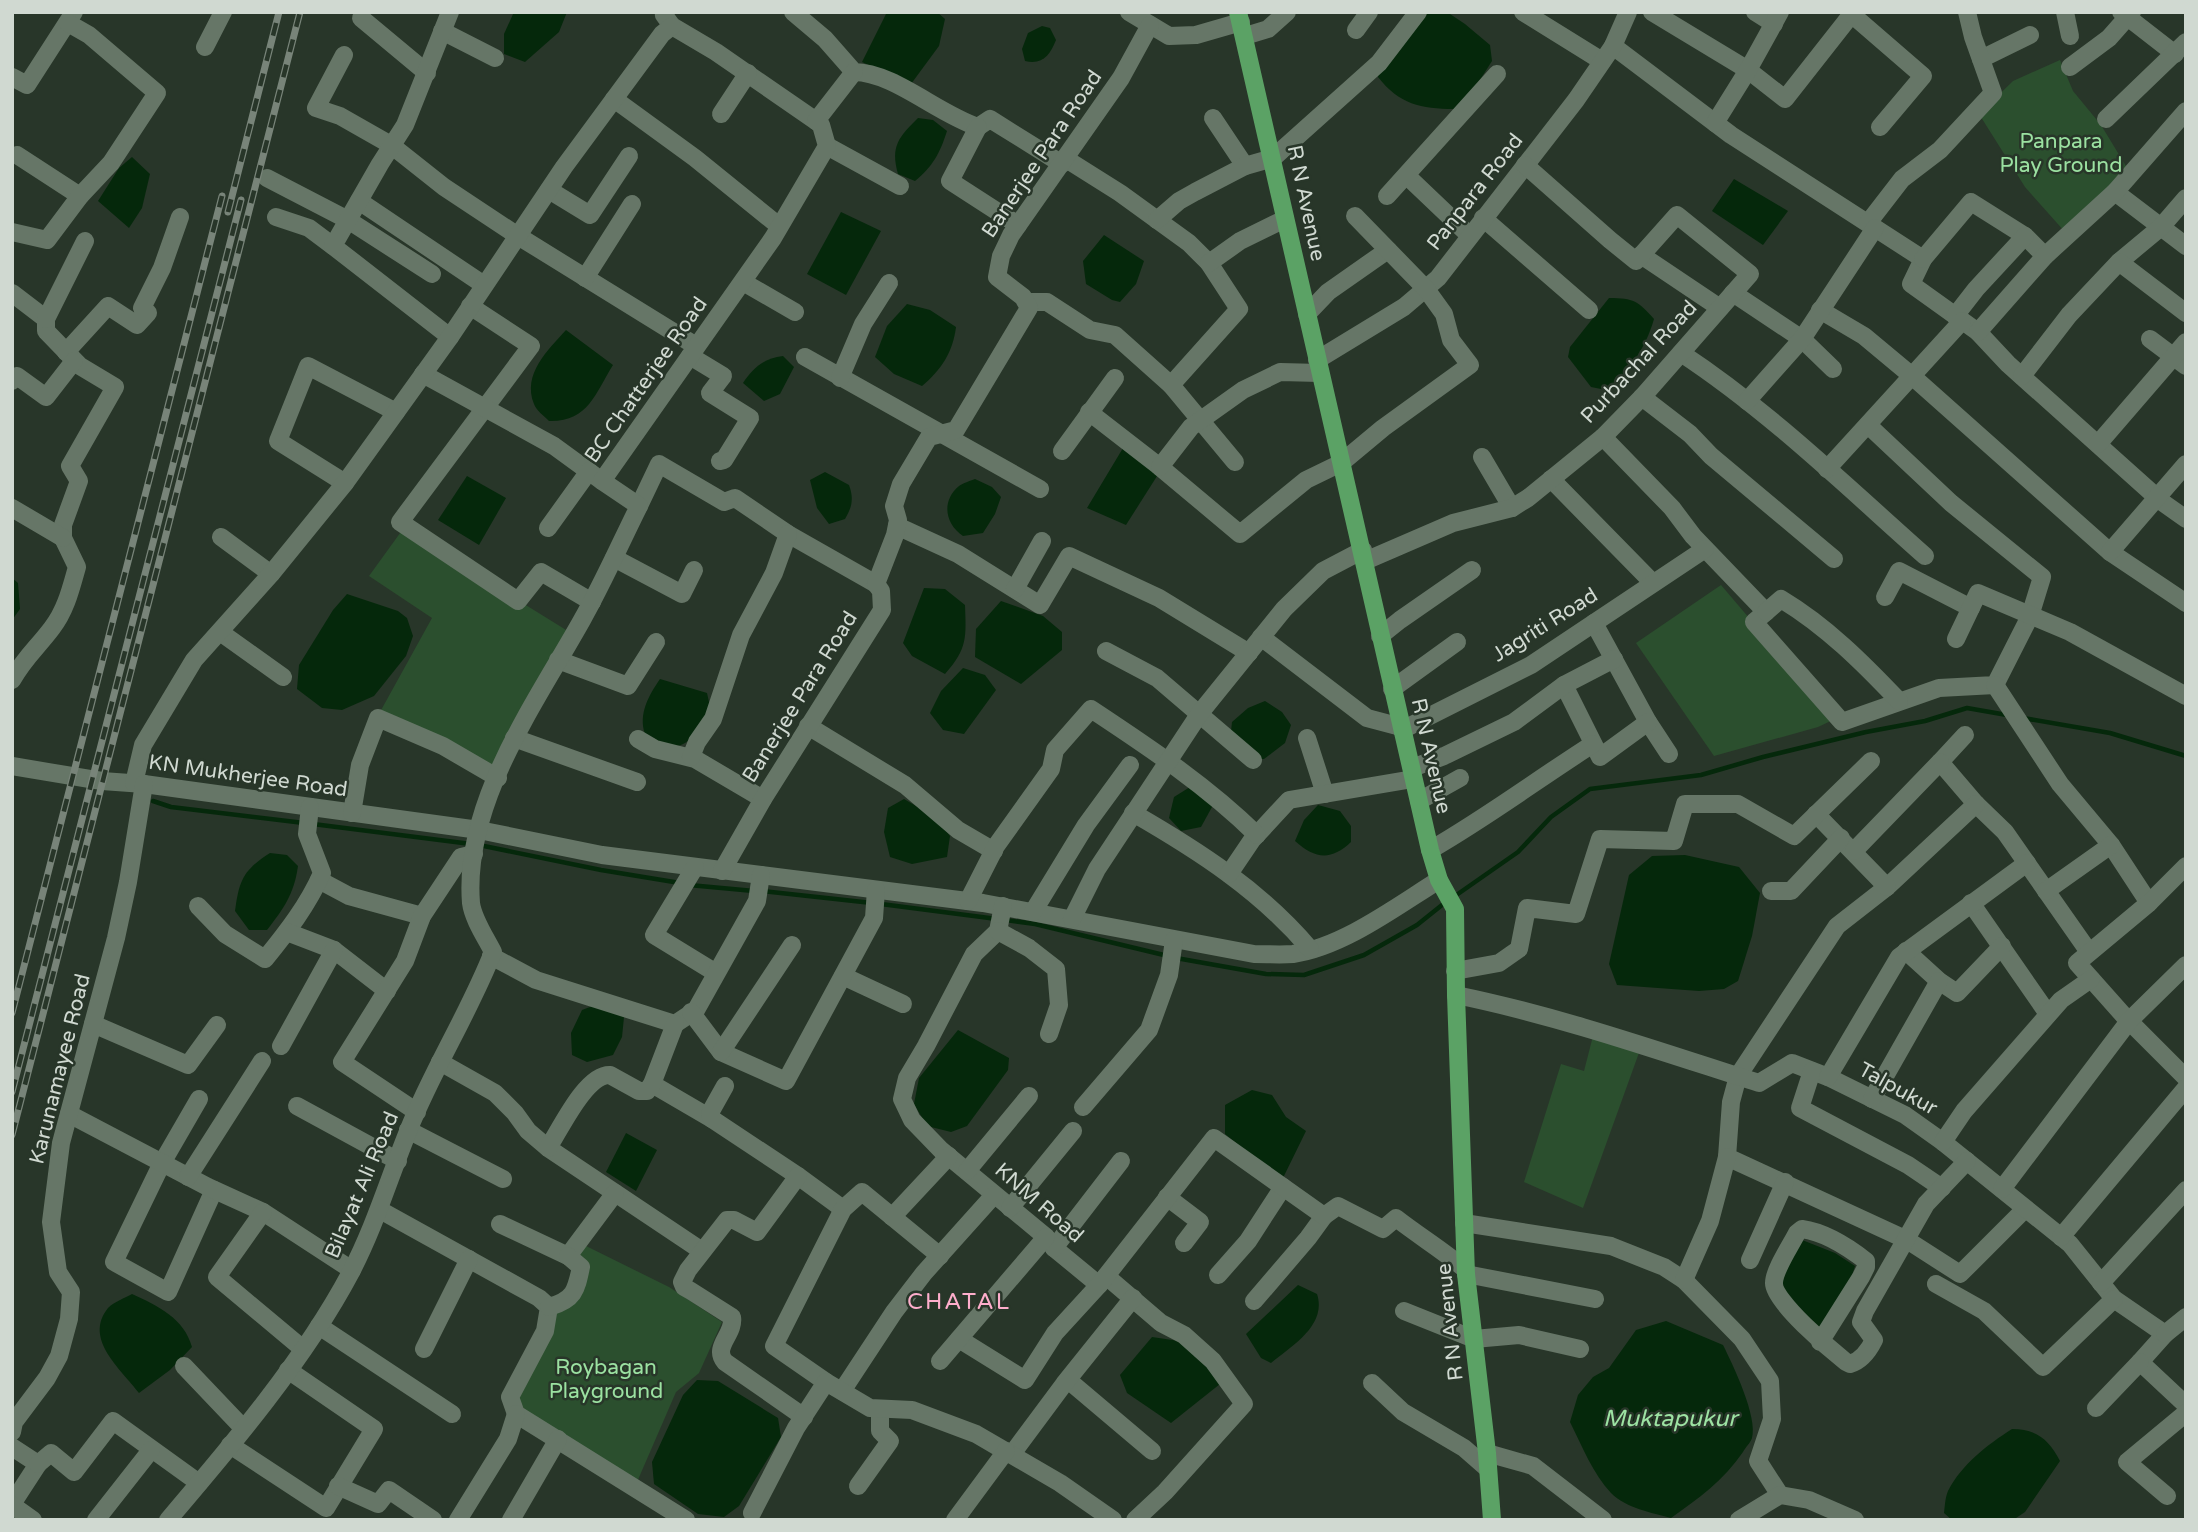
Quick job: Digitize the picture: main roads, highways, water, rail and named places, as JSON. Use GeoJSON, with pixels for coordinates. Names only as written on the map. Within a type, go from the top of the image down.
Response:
{"type":"FeatureCollection","features":[{"type":"Feature","properties":{"kind":"main road","name":"R N Avenue"},"geometry":{"type":"LineString","coordinates":[[1242,23],[1284,219],[1364,555],[1401,729],[1430,850],[1446,893],[1455,971],[1466,1272],[1488,1461],[1492,1520]]}},
{"type":"Feature","properties":{"kind":"water"},"geometry":{"type":"Polygon","coordinates":[[[514,12],[567,12],[559,32],[525,62],[504,54],[504,34],[514,12]]]}},
{"type":"Feature","properties":{"kind":"water"},"geometry":{"type":"Polygon","coordinates":[[[887,12],[937,12],[945,19],[939,46],[911,84],[862,62],[887,12]]]}},
{"type":"Feature","properties":{"kind":"water"},"geometry":{"type":"Polygon","coordinates":[[[1447,12],[1490,45],[1492,61],[1478,83],[1454,109],[1431,108],[1412,103],[1394,93],[1378,77],[1379,69],[1424,14],[1447,12]]]}},
{"type":"Feature","properties":{"kind":"water"},"geometry":{"type":"Polygon","coordinates":[[[1042,26],[1050,28],[1056,40],[1054,45],[1041,60],[1025,61],[1022,49],[1028,33],[1042,26]]]}},
{"type":"Feature","properties":{"kind":"water"},"geometry":{"type":"Polygon","coordinates":[[[918,118],[933,120],[947,131],[935,159],[915,181],[898,174],[895,156],[901,137],[918,118]]]}},
{"type":"Feature","properties":{"kind":"water"},"geometry":{"type":"Polygon","coordinates":[[[132,157],[150,174],[142,208],[129,228],[98,201],[119,168],[132,157]]]}},
{"type":"Feature","properties":{"kind":"water"},"geometry":{"type":"Polygon","coordinates":[[[1734,179],[1788,211],[1763,245],[1712,211],[1734,179]]]}},
{"type":"Feature","properties":{"kind":"water"},"geometry":{"type":"Polygon","coordinates":[[[841,212],[881,231],[846,295],[807,274],[841,212]]]}},
{"type":"Feature","properties":{"kind":"water"},"geometry":{"type":"Polygon","coordinates":[[[1104,235],[1144,261],[1136,284],[1120,302],[1086,284],[1083,261],[1104,235]]]}},
{"type":"Feature","properties":{"kind":"water"},"geometry":{"type":"Polygon","coordinates":[[[1609,298],[1635,302],[1654,319],[1636,358],[1606,390],[1591,387],[1568,357],[1570,347],[1609,298]]]}},
{"type":"Feature","properties":{"kind":"water"},"geometry":{"type":"Polygon","coordinates":[[[907,304],[930,310],[956,327],[945,360],[922,386],[894,374],[875,357],[887,326],[907,304]]]}},
{"type":"Feature","properties":{"kind":"water"},"geometry":{"type":"Polygon","coordinates":[[[566,330],[613,365],[595,396],[582,411],[573,417],[549,421],[535,406],[531,383],[539,363],[566,330]]]}},
{"type":"Feature","properties":{"kind":"water"},"geometry":{"type":"Polygon","coordinates":[[[783,356],[794,367],[780,394],[764,401],[743,383],[760,365],[783,356]]]}},
{"type":"Feature","properties":{"kind":"water"},"geometry":{"type":"Polygon","coordinates":[[[1123,448],[1159,473],[1126,525],[1087,508],[1123,448]]]}},
{"type":"Feature","properties":{"kind":"water"},"geometry":{"type":"Polygon","coordinates":[[[825,472],[849,485],[852,499],[845,519],[829,524],[817,508],[810,480],[825,472]]]}},
{"type":"Feature","properties":{"kind":"water"},"geometry":{"type":"Polygon","coordinates":[[[467,476],[506,498],[479,545],[438,520],[467,476]]]}},
{"type":"Feature","properties":{"kind":"water"},"geometry":{"type":"Polygon","coordinates":[[[975,479],[992,487],[1001,497],[995,514],[983,533],[963,536],[949,519],[948,505],[953,492],[959,486],[975,479]]]}},
{"type":"Feature","properties":{"kind":"water"},"geometry":{"type":"Polygon","coordinates":[[[12,578],[18,583],[20,609],[12,620],[12,578]]]}},
{"type":"Feature","properties":{"kind":"water"},"geometry":{"type":"Polygon","coordinates":[[[924,588],[945,589],[965,605],[966,626],[962,649],[945,674],[912,656],[903,643],[924,588]]]}},
{"type":"Feature","properties":{"kind":"water"},"geometry":{"type":"Polygon","coordinates":[[[347,594],[398,611],[407,618],[413,636],[406,656],[374,696],[342,710],[322,708],[297,689],[299,665],[333,610],[347,594]]]}},
{"type":"Feature","properties":{"kind":"water"},"geometry":{"type":"Polygon","coordinates":[[[1001,601],[1043,616],[1062,632],[1062,650],[1021,684],[975,657],[976,629],[1001,601]]]}},
{"type":"Feature","properties":{"kind":"water"},"geometry":{"type":"Polygon","coordinates":[[[963,668],[985,675],[996,690],[964,734],[943,730],[930,713],[941,691],[963,668]]]}},
{"type":"Feature","properties":{"kind":"water"},"geometry":{"type":"Polygon","coordinates":[[[660,679],[707,693],[711,711],[690,740],[678,746],[668,745],[645,734],[643,727],[644,712],[660,679]]]}},
{"type":"Feature","properties":{"kind":"water"},"geometry":{"type":"Polygon","coordinates":[[[1265,701],[1282,712],[1291,725],[1285,743],[1264,759],[1254,759],[1230,741],[1232,722],[1248,708],[1265,701]]]}},
{"type":"Feature","properties":{"kind":"water"},"geometry":{"type":"Polygon","coordinates":[[[1190,787],[1209,796],[1212,807],[1201,827],[1181,831],[1169,818],[1174,797],[1190,787]]]}},
{"type":"Feature","properties":{"kind":"water"},"geometry":{"type":"Polygon","coordinates":[[[904,799],[935,817],[950,836],[947,857],[912,864],[890,857],[884,832],[888,808],[904,799]]]}},
{"type":"Feature","properties":{"kind":"water"},"geometry":{"type":"Polygon","coordinates":[[[1318,805],[1340,811],[1351,826],[1351,842],[1330,855],[1316,854],[1295,841],[1304,820],[1318,805]]]}},
{"type":"Feature","properties":{"kind":"water"},"geometry":{"type":"Polygon","coordinates":[[[270,853],[287,855],[298,866],[294,885],[267,930],[249,930],[235,911],[238,892],[248,871],[270,853]]]}},
{"type":"Feature","properties":{"kind":"water"},"geometry":{"type":"Polygon","coordinates":[[[1685,855],[1739,867],[1760,893],[1752,936],[1738,981],[1724,989],[1699,991],[1617,985],[1609,964],[1629,875],[1652,856],[1685,855]]]}},
{"type":"Feature","properties":{"kind":"water"},"geometry":{"type":"Polygon","coordinates":[[[598,1004],[624,1017],[622,1037],[613,1055],[587,1062],[572,1055],[571,1033],[582,1010],[598,1004]]]}},
{"type":"Feature","properties":{"kind":"water"},"geometry":{"type":"Polygon","coordinates":[[[958,1030],[1009,1058],[1008,1070],[967,1126],[951,1132],[927,1126],[914,1104],[919,1078],[958,1030]]]}},
{"type":"Feature","properties":{"kind":"water"},"geometry":{"type":"Polygon","coordinates":[[[1252,1090],[1272,1095],[1286,1117],[1306,1131],[1282,1180],[1225,1134],[1225,1105],[1252,1090]]]}},
{"type":"Feature","properties":{"kind":"water"},"geometry":{"type":"Polygon","coordinates":[[[626,1133],[657,1150],[636,1191],[606,1172],[626,1133]]]}},
{"type":"Feature","properties":{"kind":"water"},"geometry":{"type":"Polygon","coordinates":[[[1792,1236],[1835,1253],[1855,1266],[1848,1288],[1825,1328],[1810,1331],[1771,1278],[1792,1236]]]}},
{"type":"Feature","properties":{"kind":"water"},"geometry":{"type":"Polygon","coordinates":[[[1298,1285],[1317,1294],[1317,1315],[1306,1333],[1271,1363],[1261,1358],[1246,1334],[1298,1285]]]}},
{"type":"Feature","properties":{"kind":"water"},"geometry":{"type":"Polygon","coordinates":[[[132,1294],[169,1314],[183,1328],[192,1347],[170,1370],[139,1393],[107,1353],[100,1331],[101,1320],[108,1308],[132,1294]]]}},
{"type":"Feature","properties":{"kind":"water","name":"Muktapukur"},"geometry":{"type":"Polygon","coordinates":[[[1666,1321],[1723,1345],[1744,1391],[1753,1429],[1752,1438],[1728,1471],[1701,1496],[1671,1518],[1632,1506],[1611,1493],[1593,1469],[1570,1422],[1578,1395],[1593,1377],[1609,1368],[1636,1330],[1666,1321]]]}},
{"type":"Feature","properties":{"kind":"water"},"geometry":{"type":"Polygon","coordinates":[[[1152,1337],[1179,1341],[1218,1374],[1220,1384],[1171,1423],[1127,1393],[1120,1375],[1152,1337]]]}},
{"type":"Feature","properties":{"kind":"water"},"geometry":{"type":"Polygon","coordinates":[[[697,1380],[718,1381],[778,1418],[781,1437],[739,1506],[724,1517],[698,1514],[654,1484],[652,1462],[683,1395],[697,1380]]]}},
{"type":"Feature","properties":{"kind":"water"},"geometry":{"type":"Polygon","coordinates":[[[2012,1429],[2028,1431],[2041,1437],[2060,1461],[2025,1512],[2013,1520],[1952,1520],[1944,1513],[1947,1494],[1954,1481],[1976,1456],[2012,1429]]]}},
{"type":"Feature","properties":{"kind":"waterway"},"geometry":{"type":"LineString","coordinates":[[1455,896],[1518,852],[1551,817],[1590,789],[1701,775],[1866,732],[1925,721],[1967,708],[2007,715]]}},
{"type":"Feature","properties":{"kind":"waterway"},"geometry":{"type":"LineString","coordinates":[[2023,718],[2110,733],[2186,756]]}},
{"type":"Feature","properties":{"kind":"waterway"},"geometry":{"type":"LineString","coordinates":[[153,801],[171,807],[304,823]]}},
{"type":"Feature","properties":{"kind":"waterway"},"geometry":{"type":"LineString","coordinates":[[313,824],[471,844]]}},
{"type":"Feature","properties":{"kind":"waterway"},"geometry":{"type":"LineString","coordinates":[[479,845],[680,883]]}},
{"type":"Feature","properties":{"kind":"waterway"},"geometry":{"type":"LineString","coordinates":[[689,885],[754,891]]}},
{"type":"Feature","properties":{"kind":"waterway"},"geometry":{"type":"LineString","coordinates":[[762,891],[872,903]]}},
{"type":"Feature","properties":{"kind":"waterway"},"geometry":{"type":"LineString","coordinates":[[1176,958],[1266,974],[1304,975],[1364,955],[1417,925],[1447,901]]}},
{"type":"Feature","properties":{"kind":"waterway"},"geometry":{"type":"LineString","coordinates":[[881,904],[997,919]]}},
{"type":"Feature","properties":{"kind":"waterway"},"geometry":{"type":"LineString","coordinates":[[1006,920],[1035,924],[1168,956]]}},
{"type":"Feature","properties":{"kind":"railway"},"geometry":{"type":"LineString","coordinates":[[228,212],[279,12]]}},
{"type":"Feature","properties":{"kind":"railway"},"geometry":{"type":"LineString","coordinates":[[12,1135],[300,12]]}},
{"type":"Feature","properties":{"kind":"railway"},"geometry":{"type":"LineString","coordinates":[[12,1013],[222,196]]}},
{"type":"Feature","properties":{"kind":"railway"},"geometry":{"type":"LineString","coordinates":[[12,1092],[241,200]]}},
{"type":"Feature","properties":{"kind":"district","name":"CHATAL"},"geometry":{"type":"Point","coordinates":[959,1302]}},
{"type":"Feature","properties":{"kind":"park label","name":"Panpara Play Ground"},"geometry":{"type":"Point","coordinates":[2061,153]}},
{"type":"Feature","properties":{"kind":"park label","name":"Roybagan Playground"},"geometry":{"type":"Point","coordinates":[606,1379]}}]}
